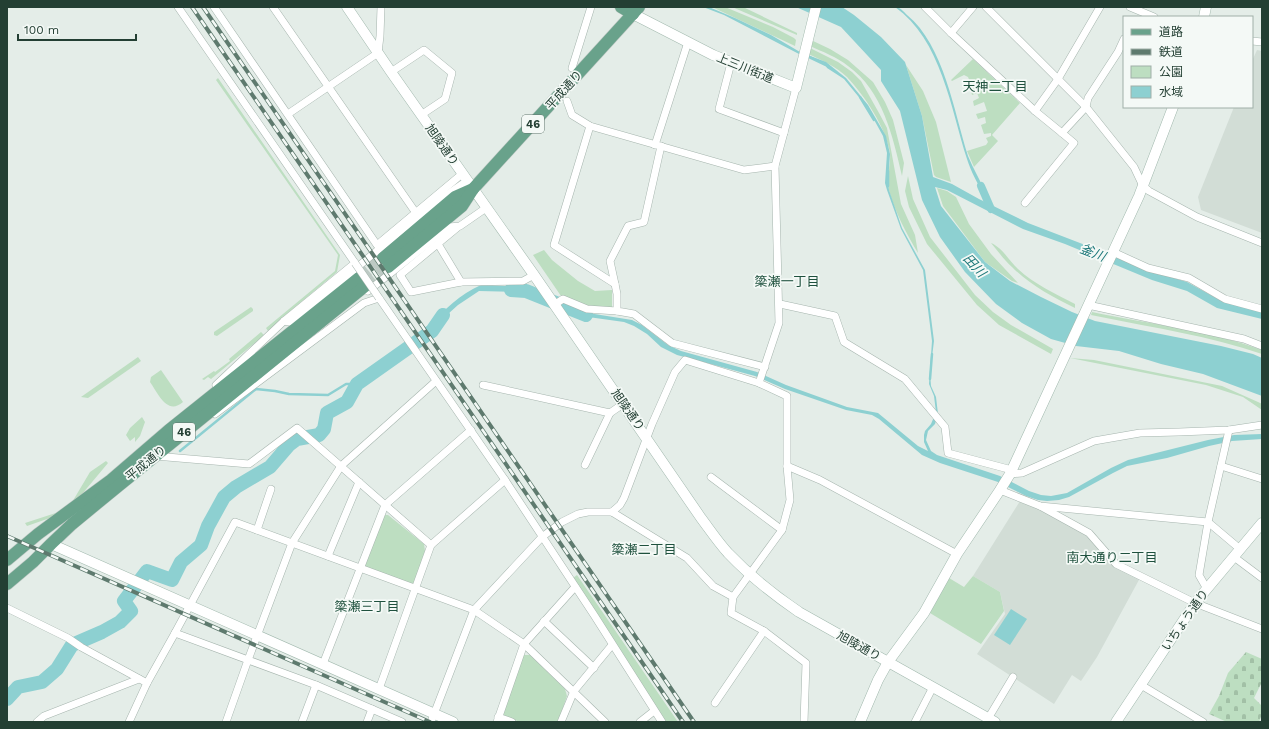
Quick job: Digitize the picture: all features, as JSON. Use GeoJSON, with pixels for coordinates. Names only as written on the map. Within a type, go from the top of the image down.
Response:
{"type":"FeatureCollection","features":[{"type":"Feature","properties":{"kind":"main road","name":"上三川街道"},"geometry":{"type":"LineString","coordinates":[[621,7],[636,10]]}},
{"type":"Feature","properties":{"kind":"main road","name":"平成通り"},"geometry":{"type":"LineString","coordinates":[[386,262],[455,197],[467,181],[636,10]]}},
{"type":"Feature","properties":{"kind":"main road","name":"平成通り"},"geometry":{"type":"LineString","coordinates":[[7,560],[38,534],[111,480],[174,426],[290,334],[362,282],[72,524],[34,562],[7,584]]}},
{"type":"Feature","properties":{"kind":"street"},"geometry":{"type":"LineString","coordinates":[[178,7],[505,480],[662,722]]}},
{"type":"Feature","properties":{"kind":"street"},"geometry":{"type":"LineString","coordinates":[[214,7],[377,245],[416,213],[467,181]]}},
{"type":"Feature","properties":{"kind":"street"},"geometry":{"type":"LineString","coordinates":[[273,7],[416,213]]}},
{"type":"Feature","properties":{"kind":"street","name":"旭陵通り"},"geometry":{"type":"LineString","coordinates":[[347,7],[717,540],[750,575],[800,612],[990,721]]}},
{"type":"Feature","properties":{"kind":"street"},"geometry":{"type":"LineString","coordinates":[[288,114],[378,53],[381,7]]}},
{"type":"Feature","properties":{"kind":"street"},"geometry":{"type":"LineString","coordinates":[[572,68],[591,7]]}},
{"type":"Feature","properties":{"kind":"street"},"geometry":{"type":"LineString","coordinates":[[759,383],[779,323],[780,304],[775,166],[816,7]]}},
{"type":"Feature","properties":{"kind":"street"},"geometry":{"type":"LineString","coordinates":[[925,7],[1035,111],[1074,143],[1025,203]]}},
{"type":"Feature","properties":{"kind":"street"},"geometry":{"type":"LineString","coordinates":[[951,33],[973,7]]}},
{"type":"Feature","properties":{"kind":"street"},"geometry":{"type":"LineString","coordinates":[[986,7],[1086,107],[1134,167],[1143,186],[1197,217],[1262,243]]}},
{"type":"Feature","properties":{"kind":"street"},"geometry":{"type":"LineString","coordinates":[[1035,111],[1058,79],[1100,7]]}},
{"type":"Feature","properties":{"kind":"street"},"geometry":{"type":"LineString","coordinates":[[1130,7],[1137,14],[1148,16]]}},
{"type":"Feature","properties":{"kind":"street","name":"上三川街道"},"geometry":{"type":"LineString","coordinates":[[636,10],[688,42],[713,55],[796,88]]}},
{"type":"Feature","properties":{"kind":"street"},"geometry":{"type":"LineString","coordinates":[[618,311],[617,294],[610,261],[628,226],[644,222],[658,145],[688,42]]}},
{"type":"Feature","properties":{"kind":"street"},"geometry":{"type":"LineString","coordinates":[[1062,133],[1086,107],[1088,98],[1123,42]]}},
{"type":"Feature","properties":{"kind":"street"},"geometry":{"type":"LineString","coordinates":[[391,72],[424,50],[452,73],[445,99],[421,115]]}},
{"type":"Feature","properties":{"kind":"street"},"geometry":{"type":"LineString","coordinates":[[731,62],[719,109],[784,133]]}},
{"type":"Feature","properties":{"kind":"street"},"geometry":{"type":"LineString","coordinates":[[567,101],[572,115],[590,126],[744,170],[775,166]]}},
{"type":"Feature","properties":{"kind":"street"},"geometry":{"type":"LineString","coordinates":[[860,722],[878,680],[888,662],[924,613],[957,554],[1011,472],[1143,186],[1173,108]]}},
{"type":"Feature","properties":{"kind":"street"},"geometry":{"type":"LineString","coordinates":[[590,126],[554,245],[615,284]]}},
{"type":"Feature","properties":{"kind":"street"},"geometry":{"type":"LineString","coordinates":[[284,321],[289,322],[295,319],[432,205],[467,181]]}},
{"type":"Feature","properties":{"kind":"street"},"geometry":{"type":"LineString","coordinates":[[486,208],[460,226],[400,275],[411,292],[461,282],[523,281],[534,275]]}},
{"type":"Feature","properties":{"kind":"street"},"geometry":{"type":"LineString","coordinates":[[304,349],[308,340],[366,292],[449,228],[460,226]]}},
{"type":"Feature","properties":{"kind":"street"},"geometry":{"type":"LineString","coordinates":[[438,244],[461,282]]}},
{"type":"Feature","properties":{"kind":"street"},"geometry":{"type":"LineString","coordinates":[[1111,256],[1148,268],[1190,278],[1225,299],[1262,309]]}},
{"type":"Feature","properties":{"kind":"street"},"geometry":{"type":"LineString","coordinates":[[290,334],[208,394],[284,321],[355,263]]}},
{"type":"Feature","properties":{"kind":"street"},"geometry":{"type":"LineString","coordinates":[[176,438],[206,422],[364,304],[379,298]]}},
{"type":"Feature","properties":{"kind":"street"},"geometry":{"type":"LineString","coordinates":[[554,305],[563,299],[587,309],[618,311],[634,314],[672,343],[765,367]]}},
{"type":"Feature","properties":{"kind":"street"},"geometry":{"type":"LineString","coordinates":[[780,304],[835,316],[844,342],[905,379],[945,427],[948,453],[1011,472],[1022,473],[1094,441],[1140,433],[1229,430],[1262,425]]}},
{"type":"Feature","properties":{"kind":"street"},"geometry":{"type":"LineString","coordinates":[[1087,307],[1244,340],[1262,346]]}},
{"type":"Feature","properties":{"kind":"street"},"geometry":{"type":"LineString","coordinates":[[612,512],[620,506],[624,498],[642,448],[648,439],[650,428],[675,372],[685,360],[759,383],[787,396],[790,500],[782,530],[733,597],[731,613],[764,631],[806,662],[804,722]]}},
{"type":"Feature","properties":{"kind":"street"},"geometry":{"type":"LineString","coordinates":[[226,722],[292,543],[341,466],[436,381]]}},
{"type":"Feature","properties":{"kind":"street"},"geometry":{"type":"LineString","coordinates":[[484,385],[610,413]]}},
{"type":"Feature","properties":{"kind":"street"},"geometry":{"type":"LineString","coordinates":[[586,464],[610,413],[623,404]]}},
{"type":"Feature","properties":{"kind":"street"},"geometry":{"type":"LineString","coordinates":[[155,456],[249,464],[297,428],[431,545]]}},
{"type":"Feature","properties":{"kind":"street"},"geometry":{"type":"LineString","coordinates":[[323,664],[385,505],[471,430]]}},
{"type":"Feature","properties":{"kind":"street"},"geometry":{"type":"LineString","coordinates":[[1207,589],[1199,575],[1208,522],[1229,430]]}},
{"type":"Feature","properties":{"kind":"street"},"geometry":{"type":"LineString","coordinates":[[788,466],[820,480],[957,554]]}},
{"type":"Feature","properties":{"kind":"street"},"geometry":{"type":"LineString","coordinates":[[1221,466],[1262,478]]}},
{"type":"Feature","properties":{"kind":"street"},"geometry":{"type":"LineString","coordinates":[[711,477],[782,530]]}},
{"type":"Feature","properties":{"kind":"street"},"geometry":{"type":"LineString","coordinates":[[379,689],[431,545],[505,480]]}},
{"type":"Feature","properties":{"kind":"street"},"geometry":{"type":"LineString","coordinates":[[328,556],[359,482]]}},
{"type":"Feature","properties":{"kind":"street"},"geometry":{"type":"LineString","coordinates":[[257,530],[271,490]]}},
{"type":"Feature","properties":{"kind":"street"},"geometry":{"type":"LineString","coordinates":[[1000,490],[1040,506],[1089,533],[1116,564],[1195,603],[1262,629]]}},
{"type":"Feature","properties":{"kind":"street"},"geometry":{"type":"LineString","coordinates":[[1040,506],[1208,522],[1262,578]]}},
{"type":"Feature","properties":{"kind":"street"},"geometry":{"type":"LineString","coordinates":[[433,718],[474,610],[542,537],[562,522],[578,514],[588,512],[612,512],[687,558],[713,586],[733,597]]}},
{"type":"Feature","properties":{"kind":"street"},"geometry":{"type":"LineString","coordinates":[[129,722],[147,683],[234,522],[474,610],[524,644],[605,722]]}},
{"type":"Feature","properties":{"kind":"street","name":"いちょう通り"},"geometry":{"type":"LineString","coordinates":[[1116,722],[1195,603],[1262,523]]}},
{"type":"Feature","properties":{"kind":"street"},"geometry":{"type":"LineString","coordinates":[[51,544],[379,689],[433,718],[453,722]]}},
{"type":"Feature","properties":{"kind":"street"},"geometry":{"type":"LineString","coordinates":[[512,722],[497,720],[524,644],[575,587]]}},
{"type":"Feature","properties":{"kind":"street"},"geometry":{"type":"LineString","coordinates":[[7,608],[68,638],[81,647],[147,683]]}},
{"type":"Feature","properties":{"kind":"street"},"geometry":{"type":"LineString","coordinates":[[544,621],[594,668]]}},
{"type":"Feature","properties":{"kind":"street"},"geometry":{"type":"LineString","coordinates":[[715,704],[764,631]]}},
{"type":"Feature","properties":{"kind":"street"},"geometry":{"type":"LineString","coordinates":[[175,633],[316,684],[402,722]]}},
{"type":"Feature","properties":{"kind":"street"},"geometry":{"type":"LineString","coordinates":[[561,722],[574,691],[612,645]]}},
{"type":"Feature","properties":{"kind":"street"},"geometry":{"type":"LineString","coordinates":[[990,721],[1013,677]]}},
{"type":"Feature","properties":{"kind":"street"},"geometry":{"type":"LineString","coordinates":[[37,722],[44,716],[139,679]]}},
{"type":"Feature","properties":{"kind":"street"},"geometry":{"type":"LineString","coordinates":[[302,722],[316,684]]}},
{"type":"Feature","properties":{"kind":"street"},"geometry":{"type":"LineString","coordinates":[[1141,685],[1203,722]]}},
{"type":"Feature","properties":{"kind":"street"},"geometry":{"type":"LineString","coordinates":[[915,722],[933,687]]}},
{"type":"Feature","properties":{"kind":"street"},"geometry":{"type":"LineString","coordinates":[[367,722],[372,709]]}},
{"type":"Feature","properties":{"kind":"street"},"geometry":{"type":"LineString","coordinates":[[640,722],[654,711]]}},
{"type":"Feature","properties":{"kind":"shaded area"},"geometry":{"type":"Polygon","coordinates":[[[1257,50],[1262,51],[1262,233],[1201,210],[1198,197],[1234,108],[1253,108],[1253,59],[1257,50]]]}},
{"type":"Feature","properties":{"kind":"shaded area"},"geometry":{"type":"Polygon","coordinates":[[[1020,501],[1037,508],[1086,535],[1112,565],[1140,578],[1097,657],[1081,681],[1072,675],[1054,704],[977,654],[1005,614],[1000,592],[973,576],[1020,501]]]}},
{"type":"Feature","properties":{"kind":"green space"},"geometry":{"type":"Polygon","coordinates":[[[712,7],[725,7],[773,27],[794,38],[796,40],[795,46],[712,7]]]}},
{"type":"Feature","properties":{"kind":"green space"},"geometry":{"type":"Polygon","coordinates":[[[732,7],[743,7],[797,33],[797,35],[732,7]]]}},
{"type":"Feature","properties":{"kind":"green space"},"geometry":{"type":"Polygon","coordinates":[[[811,40],[848,60],[873,82],[885,102],[893,120],[904,163],[902,176],[895,146],[885,116],[870,88],[860,76],[844,63],[810,46],[811,40]]]}},
{"type":"Feature","properties":{"kind":"green space"},"geometry":{"type":"Polygon","coordinates":[[[810,48],[838,62],[852,72],[861,81],[887,128],[901,204],[915,235],[918,253],[894,206],[888,181],[890,153],[888,143],[874,113],[861,93],[847,77],[834,67],[808,54],[810,48]]]}},
{"type":"Feature","properties":{"kind":"green space"},"geometry":{"type":"Polygon","coordinates":[[[973,59],[1020,103],[992,135],[998,141],[974,167],[967,151],[986,145],[988,142],[986,138],[991,136],[991,133],[984,134],[981,125],[986,123],[985,117],[978,119],[976,114],[987,111],[984,102],[974,106],[973,101],[979,98],[977,93],[972,95],[970,86],[975,84],[975,81],[970,82],[968,77],[964,75],[952,81],[951,80],[973,59]]]}},
{"type":"Feature","properties":{"kind":"green space"},"geometry":{"type":"Polygon","coordinates":[[[906,65],[923,91],[936,122],[951,182],[934,175],[922,116],[906,65]]]}},
{"type":"Feature","properties":{"kind":"green space"},"geometry":{"type":"Polygon","coordinates":[[[218,78],[340,255],[337,272],[268,331],[266,328],[335,271],[338,255],[216,80],[218,78]]]}},
{"type":"Feature","properties":{"kind":"green space"},"geometry":{"type":"Polygon","coordinates":[[[908,176],[913,199],[930,237],[975,295],[993,312],[1011,325],[1053,349],[1051,354],[999,325],[977,305],[927,244],[909,207],[905,191],[908,176]]]}},
{"type":"Feature","properties":{"kind":"green space"},"geometry":{"type":"Polygon","coordinates":[[[937,188],[947,191],[956,197],[969,224],[991,254],[1018,283],[1012,281],[985,262],[943,206],[937,188]]]}},
{"type":"Feature","properties":{"kind":"green space"},"geometry":{"type":"Polygon","coordinates":[[[991,243],[999,248],[1024,274],[1045,288],[1075,304],[1075,308],[1050,295],[1026,279],[1009,264],[991,243]]]}},
{"type":"Feature","properties":{"kind":"green space"},"geometry":{"type":"Polygon","coordinates":[[[544,250],[552,260],[578,281],[595,291],[612,290],[612,308],[587,306],[561,296],[533,255],[544,250]]]}},
{"type":"Feature","properties":{"kind":"green space"},"geometry":{"type":"Polygon","coordinates":[[[251,307],[253,311],[217,336],[214,335],[214,332],[251,307]]]}},
{"type":"Feature","properties":{"kind":"green space"},"geometry":{"type":"Polygon","coordinates":[[[1092,312],[1220,337],[1262,350],[1262,354],[1202,337],[1091,315],[1092,312]]]}},
{"type":"Feature","properties":{"kind":"green space"},"geometry":{"type":"Polygon","coordinates":[[[261,332],[264,335],[261,338],[211,379],[208,377],[204,380],[202,379],[230,361],[229,359],[261,332]]]}},
{"type":"Feature","properties":{"kind":"green space"},"geometry":{"type":"Polygon","coordinates":[[[138,357],[141,361],[88,398],[81,397],[138,357]]]}},
{"type":"Feature","properties":{"kind":"green space"},"geometry":{"type":"Polygon","coordinates":[[[1070,358],[1094,360],[1222,386],[1262,404],[1262,410],[1243,397],[1206,385],[1070,358]]]}},
{"type":"Feature","properties":{"kind":"green space"},"geometry":{"type":"Polygon","coordinates":[[[161,370],[183,402],[177,406],[168,405],[160,397],[150,382],[151,377],[161,370]]]}},
{"type":"Feature","properties":{"kind":"green space"},"geometry":{"type":"Polygon","coordinates":[[[142,417],[145,422],[140,436],[135,442],[135,437],[130,441],[126,435],[130,428],[142,417]]]}},
{"type":"Feature","properties":{"kind":"green space"},"geometry":{"type":"Polygon","coordinates":[[[106,461],[108,463],[67,512],[27,526],[25,523],[68,509],[90,472],[106,461]]]}},
{"type":"Feature","properties":{"kind":"green space"},"geometry":{"type":"Polygon","coordinates":[[[383,515],[388,515],[424,544],[425,551],[414,583],[408,585],[365,568],[364,564],[383,515]]]}},
{"type":"Feature","properties":{"kind":"green space"},"geometry":{"type":"Polygon","coordinates":[[[577,575],[678,722],[666,722],[573,578],[577,575]]]}},
{"type":"Feature","properties":{"kind":"green space"},"geometry":{"type":"Polygon","coordinates":[[[973,576],[1000,592],[1004,611],[981,644],[930,613],[949,578],[964,587],[973,576]]]}},
{"type":"Feature","properties":{"kind":"green space"},"geometry":{"type":"Polygon","coordinates":[[[1246,652],[1262,659],[1262,682],[1254,698],[1262,706],[1262,714],[1259,722],[1227,722],[1209,714],[1219,696],[1228,673],[1246,652]]]}},
{"type":"Feature","properties":{"kind":"green space"},"geometry":{"type":"Polygon","coordinates":[[[522,655],[530,655],[565,689],[567,696],[558,722],[520,722],[504,716],[502,711],[522,655]]]}},
{"type":"Feature","properties":{"kind":"water"},"geometry":{"type":"Polygon","coordinates":[[[703,7],[709,7],[735,18],[771,35],[800,52],[826,62],[846,78],[868,105],[886,136],[890,154],[889,190],[902,228],[925,270],[934,341],[930,373],[931,386],[936,397],[938,414],[935,424],[928,431],[926,440],[931,451],[937,455],[1000,476],[1029,491],[1041,495],[1051,496],[1067,493],[1128,460],[1234,435],[1262,434],[1262,439],[1232,441],[1167,458],[1127,466],[1069,497],[1059,500],[1038,500],[1026,496],[998,482],[940,463],[922,455],[879,419],[872,415],[846,410],[785,389],[755,376],[677,355],[661,347],[647,334],[624,322],[581,316],[571,313],[566,306],[582,312],[632,320],[642,325],[668,345],[681,351],[757,372],[786,385],[847,407],[878,413],[918,446],[928,451],[924,442],[924,435],[936,412],[934,396],[929,384],[932,341],[923,270],[901,229],[887,190],[885,183],[887,153],[883,136],[867,107],[844,79],[827,68],[824,63],[799,54],[724,15],[703,7]]]}},
{"type":"Feature","properties":{"kind":"water"},"geometry":{"type":"Polygon","coordinates":[[[796,7],[842,7],[881,37],[905,62],[922,116],[933,177],[952,184],[1028,223],[1158,273],[1187,282],[1218,299],[1262,312],[1262,319],[1217,308],[1187,291],[1152,280],[1065,244],[1023,229],[947,190],[935,187],[941,206],[985,262],[1010,281],[1072,312],[1095,321],[1221,346],[1253,354],[1262,358],[1262,396],[1203,374],[1161,364],[1119,351],[1076,346],[1051,339],[1022,323],[996,304],[965,272],[940,237],[922,200],[900,111],[881,81],[881,70],[841,27],[796,7]]]}},
{"type":"Feature","properties":{"kind":"water"},"geometry":{"type":"Polygon","coordinates":[[[895,7],[901,10],[920,28],[939,61],[968,156],[986,194],[984,195],[969,164],[949,97],[934,56],[923,37],[911,21],[895,7]]]}},
{"type":"Feature","properties":{"kind":"water"},"geometry":{"type":"Polygon","coordinates":[[[481,285],[527,289],[534,298],[520,292],[479,291],[458,305],[448,314],[433,332],[429,327],[447,309],[466,293],[481,285]]]}},
{"type":"Feature","properties":{"kind":"water"},"geometry":{"type":"Polygon","coordinates":[[[1011,609],[1027,619],[1010,645],[994,635],[1011,609]]]}},
{"type":"Feature","properties":{"kind":"waterway"},"geometry":{"type":"LineString","coordinates":[[807,56],[828,66]]}},
{"type":"Feature","properties":{"kind":"waterway"},"geometry":{"type":"LineString","coordinates":[[860,97],[874,120]]}},
{"type":"Feature","properties":{"kind":"waterway"},"geometry":{"type":"LineString","coordinates":[[888,171],[888,186]]}},
{"type":"Feature","properties":{"kind":"waterway"},"geometry":{"type":"LineString","coordinates":[[981,186],[991,209]]}},
{"type":"Feature","properties":{"kind":"waterway"},"geometry":{"type":"LineString","coordinates":[[511,290],[526,291],[586,315]]}},
{"type":"Feature","properties":{"kind":"waterway"},"geometry":{"type":"LineString","coordinates":[[7,699],[18,687],[42,682],[57,669],[72,645],[102,632],[120,622],[131,611],[124,601],[147,571],[172,580],[181,562],[201,545],[208,526],[224,497],[236,487],[270,467],[289,445],[297,439],[319,435],[324,429],[327,413],[347,402],[357,384],[432,331],[443,315]]}},
{"type":"Feature","properties":{"kind":"waterway"},"geometry":{"type":"LineString","coordinates":[[930,379],[932,354]]}},
{"type":"Feature","properties":{"kind":"waterway"},"geometry":{"type":"LineString","coordinates":[[180,451],[256,389],[289,394],[328,395],[346,384],[357,384]]}},
{"type":"Feature","properties":{"kind":"tunnel"},"geometry":{"type":"LineString","coordinates":[[359,278],[383,258]]}},
{"type":"Feature","properties":{"kind":"tunnel"},"geometry":{"type":"LineString","coordinates":[[365,286],[388,267]]}},
{"type":"Feature","properties":{"kind":"railway"},"geometry":{"type":"LineString","coordinates":[[192,7],[683,722]]}},
{"type":"Feature","properties":{"kind":"railway"},"geometry":{"type":"LineString","coordinates":[[203,7],[694,722]]}},
{"type":"Feature","properties":{"kind":"railway"},"geometry":{"type":"LineString","coordinates":[[7,536],[430,722]]}},
{"type":"Feature","properties":{"kind":"district","name":"天神二丁目"},"geometry":{"type":"Point","coordinates":[995,86]}},
{"type":"Feature","properties":{"kind":"district","name":"簗瀬一丁目"},"geometry":{"type":"Point","coordinates":[787,281]}},
{"type":"Feature","properties":{"kind":"district","name":"簗瀬二丁目"},"geometry":{"type":"Point","coordinates":[644,549]}},
{"type":"Feature","properties":{"kind":"district","name":"南大通り二丁目"},"geometry":{"type":"Point","coordinates":[1112,557]}},
{"type":"Feature","properties":{"kind":"district","name":"簗瀬三丁目"},"geometry":{"type":"Point","coordinates":[367,606]}},
{"type":"Feature","properties":{"kind":"water label","name":"釜川"},"geometry":{"type":"Point","coordinates":[1093,252]}},
{"type":"Feature","properties":{"kind":"water label","name":"田川"},"geometry":{"type":"Point","coordinates":[975,265]}}]}
